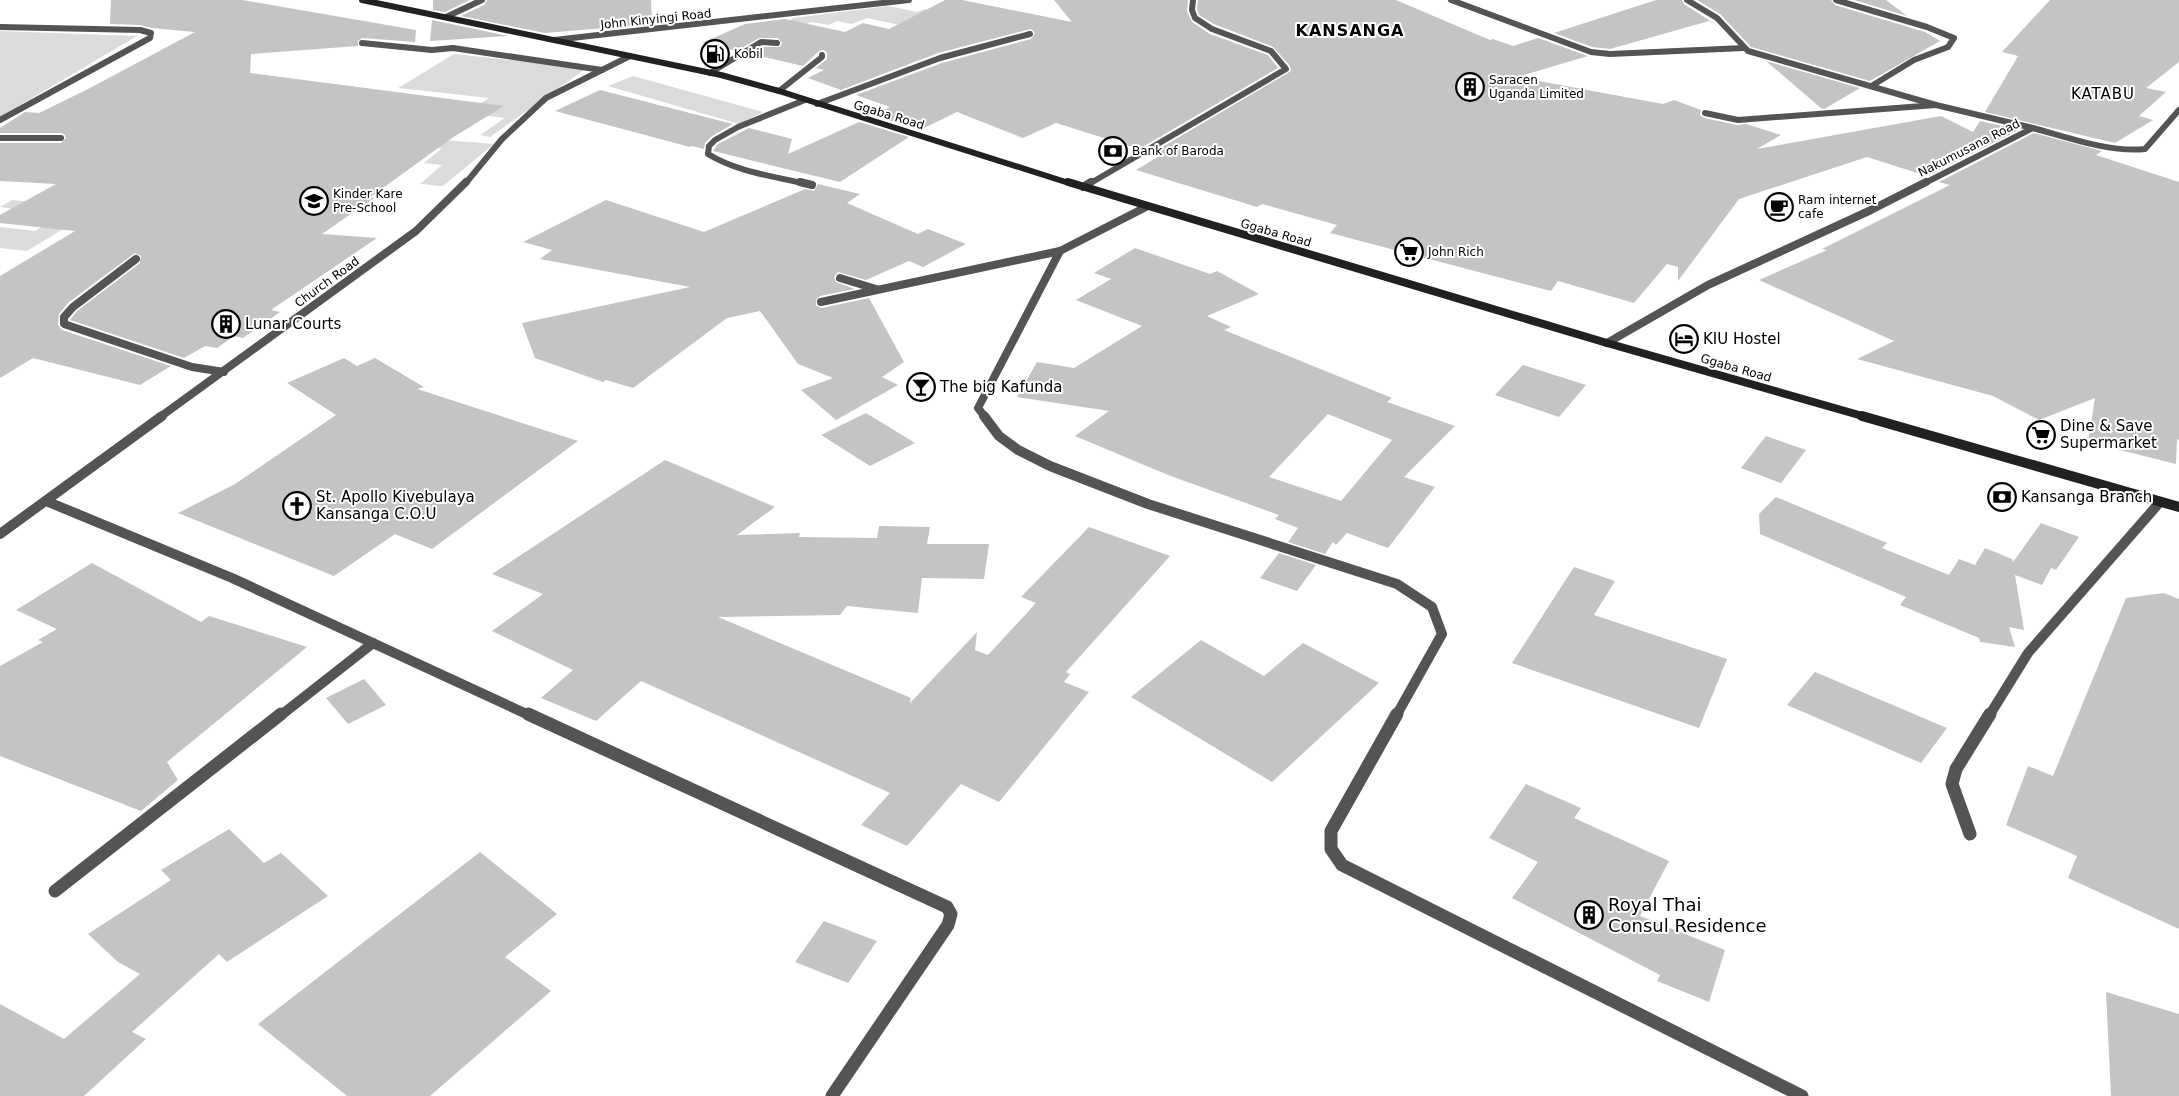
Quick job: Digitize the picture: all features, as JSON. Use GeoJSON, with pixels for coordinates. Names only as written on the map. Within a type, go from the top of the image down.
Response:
{"type":"FeatureCollection","features":[{"type":"Feature","properties":{"kind":"main road","name":"Ggaba Road"},"geometry":{"type":"LineString","coordinates":[[362,0],[710,73],[780,91],[1146,207],[1607,343],[2179,507]]}},
{"type":"Feature","properties":{"kind":"street"},"geometry":{"type":"LineString","coordinates":[[446,17],[482,0]]}},
{"type":"Feature","properties":{"kind":"street","name":"John Kinyingi Road"},"geometry":{"type":"LineString","coordinates":[[554,40],[909,0]]}},
{"type":"Feature","properties":{"kind":"street"},"geometry":{"type":"LineString","coordinates":[[1083,187],[1286,69],[1271,51],[1212,29],[1195,18],[1192,10],[1194,0]]}},
{"type":"Feature","properties":{"kind":"street"},"geometry":{"type":"LineString","coordinates":[[1451,0],[1591,52],[1610,54],[1744,48]]}},
{"type":"Feature","properties":{"kind":"street"},"geometry":{"type":"LineString","coordinates":[[1687,0],[1717,18],[1744,48]]}},
{"type":"Feature","properties":{"kind":"street"},"geometry":{"type":"LineString","coordinates":[[1836,0],[1927,27],[1954,38],[1948,47],[1914,60],[1873,85]]}},
{"type":"Feature","properties":{"kind":"street"},"geometry":{"type":"LineString","coordinates":[[0,27],[140,30],[151,33],[150,38],[0,120]]}},
{"type":"Feature","properties":{"kind":"street"},"geometry":{"type":"LineString","coordinates":[[817,104],[940,58],[1030,34]]}},
{"type":"Feature","properties":{"kind":"street"},"geometry":{"type":"LineString","coordinates":[[710,73],[761,42],[777,43]]}},
{"type":"Feature","properties":{"kind":"street"},"geometry":{"type":"LineString","coordinates":[[362,43],[432,50],[453,48],[602,70]]}},
{"type":"Feature","properties":{"kind":"street","name":"Nakumusana Road"},"geometry":{"type":"LineString","coordinates":[[1744,48],[1936,104],[2033,128]]}},
{"type":"Feature","properties":{"kind":"street"},"geometry":{"type":"LineString","coordinates":[[780,91],[822,57],[822,55]]}},
{"type":"Feature","properties":{"kind":"street","name":"Church Road"},"geometry":{"type":"LineString","coordinates":[[0,534],[416,231],[459,191],[502,138],[546,98],[630,56]]}},
{"type":"Feature","properties":{"kind":"street"},"geometry":{"type":"LineString","coordinates":[[805,100],[733,130],[717,139],[709,147],[708,154],[715,160],[729,165],[812,185]]}},
{"type":"Feature","properties":{"kind":"street"},"geometry":{"type":"LineString","coordinates":[[1705,113],[1738,120],[1936,104]]}},
{"type":"Feature","properties":{"kind":"street"},"geometry":{"type":"LineString","coordinates":[[2033,128],[2125,149],[2141,150],[2145,148],[2179,110]]}},
{"type":"Feature","properties":{"kind":"street","name":"Nakumusana Road"},"geometry":{"type":"LineString","coordinates":[[1607,343],[1708,286],[1870,210],[2033,128]]}},
{"type":"Feature","properties":{"kind":"street"},"geometry":{"type":"LineString","coordinates":[[0,138],[61,138]]}},
{"type":"Feature","properties":{"kind":"street"},"geometry":{"type":"LineString","coordinates":[[821,302],[1060,251],[1146,207]]}},
{"type":"Feature","properties":{"kind":"street"},"geometry":{"type":"LineString","coordinates":[[1060,251],[978,408],[999,436],[1018,450],[1050,466],[1148,504],[1397,584],[1432,607],[1442,634],[1331,830],[1331,849],[1342,865],[1802,1096]]}},
{"type":"Feature","properties":{"kind":"street"},"geometry":{"type":"LineString","coordinates":[[136,259],[73,307],[64,317],[64,324],[192,367],[224,372]]}},
{"type":"Feature","properties":{"kind":"street"},"geometry":{"type":"LineString","coordinates":[[840,278],[877,289]]}},
{"type":"Feature","properties":{"kind":"street"},"geometry":{"type":"LineString","coordinates":[[46,501],[232,578],[947,907],[951,914],[948,925],[832,1096]]}},
{"type":"Feature","properties":{"kind":"street"},"geometry":{"type":"LineString","coordinates":[[1970,834],[1952,784],[1956,769],[2028,652],[2160,502]]}},
{"type":"Feature","properties":{"kind":"street"},"geometry":{"type":"LineString","coordinates":[[55,891],[373,643]]}},
{"type":"Feature","properties":{"kind":"shaded area"},"geometry":{"type":"Polygon","coordinates":[[[889,6],[917,12],[925,9],[962,16],[942,34],[867,18],[852,24],[837,21],[829,25],[811,22],[803,26],[787,23],[793,18],[889,6]]]}},
{"type":"Feature","properties":{"kind":"shaded area"},"geometry":{"type":"Polygon","coordinates":[[[0,31],[137,36],[0,117],[0,31]]]}},
{"type":"Feature","properties":{"kind":"shaded area"},"geometry":{"type":"Polygon","coordinates":[[[454,54],[587,68],[490,137],[480,135],[505,118],[466,113],[489,98],[398,88],[454,54]]]}},
{"type":"Feature","properties":{"kind":"shaded area"},"geometry":{"type":"Polygon","coordinates":[[[633,76],[763,112],[739,124],[608,86],[633,76]]]}},
{"type":"Feature","properties":{"kind":"shaded area"},"geometry":{"type":"Polygon","coordinates":[[[331,131],[494,144],[443,186],[420,184],[442,165],[424,163],[442,148],[395,144],[331,131]]]}},
{"type":"Feature","properties":{"kind":"shaded area"},"geometry":{"type":"Polygon","coordinates":[[[12,200],[96,209],[27,251],[0,248],[0,227],[35,231],[61,215],[0,207],[12,200]]]}},
{"type":"Feature","properties":{"kind":"building"},"geometry":{"type":"Polygon","coordinates":[[[111,0],[242,0],[416,30],[415,42],[362,38],[358,41],[358,46],[251,54],[250,73],[504,106],[452,138],[369,198],[374,198],[322,234],[377,238],[271,310],[280,312],[243,338],[234,336],[217,348],[205,346],[184,358],[70,320],[77,311],[140,263],[141,256],[135,253],[69,302],[59,314],[58,325],[62,330],[171,366],[140,385],[33,358],[0,378],[0,276],[75,231],[0,223],[0,215],[56,184],[0,181],[0,143],[61,143],[66,138],[61,133],[0,133],[0,128],[25,112],[39,113],[90,88],[195,32],[140,25],[110,24],[111,0]]]}},
{"type":"Feature","properties":{"kind":"building"},"geometry":{"type":"Polygon","coordinates":[[[433,0],[470,0],[445,12],[433,10],[433,0]]]}},
{"type":"Feature","properties":{"kind":"building"},"geometry":{"type":"Polygon","coordinates":[[[487,0],[651,0],[652,24],[545,33],[461,16],[484,5],[487,0]]]}},
{"type":"Feature","properties":{"kind":"building"},"geometry":{"type":"Polygon","coordinates":[[[945,0],[962,0],[1072,22],[1054,0],[1188,0],[1187,11],[1192,22],[1210,34],[1268,55],[1278,68],[1139,149],[1056,123],[1023,138],[957,112],[920,130],[873,115],[890,107],[856,95],[942,63],[1031,39],[1035,33],[1031,29],[938,53],[841,90],[808,78],[824,70],[816,68],[827,59],[827,53],[824,50],[819,51],[803,66],[751,54],[762,47],[780,47],[782,43],[778,38],[759,38],[737,51],[702,43],[745,24],[785,19],[845,32],[863,23],[889,29],[945,0]]]}},
{"type":"Feature","properties":{"kind":"building"},"geometry":{"type":"Polygon","coordinates":[[[1198,0],[1396,0],[1490,40],[1493,39],[1513,46],[1538,38],[1588,56],[1517,77],[1663,104],[1674,100],[1701,110],[1700,115],[1704,118],[1737,125],[1746,124],[1781,135],[1757,149],[1941,116],[1973,132],[1980,121],[2019,130],[1927,176],[1867,157],[1739,199],[1678,281],[1678,267],[1667,264],[1634,303],[1558,281],[1551,291],[1330,233],[1337,225],[1262,204],[1257,207],[1136,170],[1161,155],[1152,153],[1291,71],[1290,66],[1273,47],[1214,24],[1199,15],[1197,9],[1198,0]]]}},
{"type":"Feature","properties":{"kind":"building"},"geometry":{"type":"Polygon","coordinates":[[[1656,0],[1682,0],[1684,4],[1718,26],[1709,21],[1610,49],[1592,47],[1554,33],[1656,0]]]}},
{"type":"Feature","properties":{"kind":"building"},"geometry":{"type":"Polygon","coordinates":[[[1697,0],[1831,0],[1835,5],[1925,32],[1940,41],[1870,81],[1751,47],[1720,14],[1697,0]]]}},
{"type":"Feature","properties":{"kind":"building"},"geometry":{"type":"Polygon","coordinates":[[[1854,0],[1886,0],[1907,16],[1854,0]]]}},
{"type":"Feature","properties":{"kind":"building"},"geometry":{"type":"Polygon","coordinates":[[[2050,0],[2179,0],[2179,62],[2146,88],[2166,92],[2139,116],[2153,120],[2115,143],[1985,112],[2018,56],[2002,52],[2050,0]]]}},
{"type":"Feature","properties":{"kind":"building"},"geometry":{"type":"Polygon","coordinates":[[[432,20],[508,36],[430,41],[432,20]]]}},
{"type":"Feature","properties":{"kind":"building"},"geometry":{"type":"Polygon","coordinates":[[[1766,61],[1860,88],[1822,109],[1766,61]]]}},
{"type":"Feature","properties":{"kind":"building"},"geometry":{"type":"Polygon","coordinates":[[[600,90],[733,124],[712,136],[705,143],[704,149],[690,147],[555,111],[600,90]]]}},
{"type":"Feature","properties":{"kind":"building"},"geometry":{"type":"Polygon","coordinates":[[[859,122],[909,137],[840,182],[713,151],[718,144],[749,128],[792,139],[788,154],[859,122]]]}},
{"type":"Feature","properties":{"kind":"building"},"geometry":{"type":"Polygon","coordinates":[[[2034,133],[2102,151],[2096,155],[2179,182],[2179,440],[2177,439],[2176,464],[2088,442],[2095,398],[2039,420],[1993,396],[1857,359],[1894,341],[1759,280],[1827,250],[1822,249],[1950,185],[1939,182],[2034,133]]]}},
{"type":"Feature","properties":{"kind":"building"},"geometry":{"type":"Polygon","coordinates":[[[818,184],[860,194],[847,203],[918,234],[928,229],[966,244],[923,267],[909,261],[866,280],[838,272],[834,277],[836,282],[855,289],[820,296],[816,300],[816,306],[822,308],[869,298],[904,362],[882,377],[898,385],[836,420],[801,390],[833,378],[798,364],[760,311],[727,318],[633,388],[606,380],[603,382],[535,358],[522,323],[690,287],[540,259],[552,250],[523,242],[606,200],[704,232],[805,189],[814,191],[818,184]]]}},
{"type":"Feature","properties":{"kind":"building"},"geometry":{"type":"Polygon","coordinates":[[[1135,248],[1210,274],[1217,271],[1259,294],[1207,316],[1231,327],[1224,330],[1392,398],[1387,402],[1455,426],[1404,477],[1435,487],[1388,548],[1347,533],[1336,545],[1333,542],[1325,554],[1288,542],[1298,528],[1275,519],[1279,515],[1168,475],[1075,436],[1109,411],[1017,397],[1037,362],[1074,368],[1142,326],[1076,300],[1111,279],[1094,273],[1135,248]],[[1328,414],[1269,477],[1341,501],[1392,440],[1328,414]]]}},
{"type":"Feature","properties":{"kind":"building"},"geometry":{"type":"Polygon","coordinates":[[[344,358],[357,366],[375,358],[424,387],[417,389],[578,441],[432,549],[395,534],[334,576],[178,513],[235,484],[336,415],[287,383],[344,358]]]}},
{"type":"Feature","properties":{"kind":"building"},"geometry":{"type":"Polygon","coordinates":[[[1523,365],[1586,385],[1559,417],[1495,395],[1523,365]]]}},
{"type":"Feature","properties":{"kind":"building"},"geometry":{"type":"Polygon","coordinates":[[[866,413],[915,443],[870,466],[821,435],[866,413]]]}},
{"type":"Feature","properties":{"kind":"building"},"geometry":{"type":"Polygon","coordinates":[[[1766,436],[1806,450],[1781,483],[1741,468],[1766,436]]]}},
{"type":"Feature","properties":{"kind":"building"},"geometry":{"type":"Polygon","coordinates":[[[665,460],[775,507],[737,535],[800,533],[799,537],[877,538],[879,526],[930,527],[927,544],[989,544],[984,579],[922,578],[918,613],[847,606],[840,615],[718,617],[911,698],[910,703],[977,632],[975,650],[988,655],[1036,603],[1021,597],[1089,527],[1170,556],[1066,672],[1070,674],[1064,682],[1089,692],[999,802],[961,784],[907,846],[861,825],[890,793],[641,681],[596,721],[541,698],[573,670],[492,631],[543,594],[492,574],[665,460]]]}},
{"type":"Feature","properties":{"kind":"building"},"geometry":{"type":"Polygon","coordinates":[[[1776,497],[1887,543],[1882,548],[1949,575],[1959,559],[1975,565],[1985,548],[2012,559],[2013,562],[2041,523],[2079,537],[2056,570],[2051,568],[2042,585],[2015,575],[2024,630],[2009,627],[2015,647],[1980,642],[1979,638],[1900,605],[1906,597],[1760,534],[1759,514],[1776,497]]]}},
{"type":"Feature","properties":{"kind":"building"},"geometry":{"type":"Polygon","coordinates":[[[1279,553],[1316,565],[1297,591],[1260,578],[1279,553]]]}},
{"type":"Feature","properties":{"kind":"building"},"geometry":{"type":"Polygon","coordinates":[[[92,563],[201,622],[209,616],[307,647],[167,762],[178,780],[141,811],[0,756],[0,666],[43,642],[38,640],[57,629],[16,610],[92,563]]]}},
{"type":"Feature","properties":{"kind":"building"},"geometry":{"type":"Polygon","coordinates":[[[1574,567],[1615,581],[1594,615],[1727,659],[1699,728],[1512,663],[1574,567]]]}},
{"type":"Feature","properties":{"kind":"building"},"geometry":{"type":"Polygon","coordinates":[[[2164,593],[2179,599],[2179,929],[2068,878],[2077,856],[2006,825],[2028,766],[2053,776],[2126,598],[2164,593]]]}},
{"type":"Feature","properties":{"kind":"building"},"geometry":{"type":"Polygon","coordinates":[[[1201,640],[1264,676],[1303,643],[1379,683],[1272,782],[1131,697],[1201,640]]]}},
{"type":"Feature","properties":{"kind":"building"},"geometry":{"type":"Polygon","coordinates":[[[1815,672],[1947,728],[1921,763],[1787,705],[1815,672]]]}},
{"type":"Feature","properties":{"kind":"building"},"geometry":{"type":"Polygon","coordinates":[[[364,679],[386,705],[348,724],[326,698],[364,679]]]}},
{"type":"Feature","properties":{"kind":"building"},"geometry":{"type":"Polygon","coordinates":[[[1526,784],[1581,808],[1574,818],[1669,861],[1640,916],[1725,950],[1709,1002],[1657,981],[1660,975],[1512,898],[1538,862],[1489,838],[1526,784]]]}},
{"type":"Feature","properties":{"kind":"building"},"geometry":{"type":"Polygon","coordinates":[[[229,829],[264,863],[281,853],[328,896],[227,962],[219,954],[132,1032],[146,1039],[84,1096],[0,1096],[0,1004],[64,1039],[140,974],[118,962],[88,934],[171,880],[161,870],[229,829]]]}},
{"type":"Feature","properties":{"kind":"building"},"geometry":{"type":"Polygon","coordinates":[[[480,852],[557,914],[505,957],[551,991],[430,1096],[347,1096],[258,1024],[480,852]]]}},
{"type":"Feature","properties":{"kind":"building"},"geometry":{"type":"Polygon","coordinates":[[[824,921],[877,941],[848,983],[795,962],[824,921]]]}},
{"type":"Feature","properties":{"kind":"building"},"geometry":{"type":"Polygon","coordinates":[[[2106,992],[2179,1014],[2179,1096],[2111,1096],[2106,992]]]}},
{"type":"Feature","properties":{"kind":"place","name":"Kobil"},"geometry":{"type":"Point","coordinates":[715,54]}},
{"type":"Feature","properties":{"kind":"place","name":"Saracen Uganda Limited"},"geometry":{"type":"Point","coordinates":[1470,87]}},
{"type":"Feature","properties":{"kind":"place","name":"Bank of Baroda"},"geometry":{"type":"Point","coordinates":[1113,151]}},
{"type":"Feature","properties":{"kind":"place","name":"Kinder Kare Pre-School"},"geometry":{"type":"Point","coordinates":[314,201]}},
{"type":"Feature","properties":{"kind":"place","name":"Ram internet cafe"},"geometry":{"type":"Point","coordinates":[1779,207]}},
{"type":"Feature","properties":{"kind":"place","name":"John Rich"},"geometry":{"type":"Point","coordinates":[1409,252]}},
{"type":"Feature","properties":{"kind":"place","name":"Lunar Courts"},"geometry":{"type":"Point","coordinates":[226,324]}},
{"type":"Feature","properties":{"kind":"place","name":"KIU Hostel"},"geometry":{"type":"Point","coordinates":[1684,339]}},
{"type":"Feature","properties":{"kind":"place","name":"The big Kafunda"},"geometry":{"type":"Point","coordinates":[921,387]}},
{"type":"Feature","properties":{"kind":"place","name":"Dine & Save Supermarket"},"geometry":{"type":"Point","coordinates":[2041,435]}},
{"type":"Feature","properties":{"kind":"place","name":"Kansanga Branch"},"geometry":{"type":"Point","coordinates":[2002,497]}},
{"type":"Feature","properties":{"kind":"place","name":"St. Apollo Kivebulaya Kansanga C.O.U"},"geometry":{"type":"Point","coordinates":[297,506]}},
{"type":"Feature","properties":{"kind":"place","name":"Royal Thai Consul Residence"},"geometry":{"type":"Point","coordinates":[1589,915]}},
{"type":"Feature","properties":{"kind":"district","name":"KANSANGA"},"geometry":{"type":"Point","coordinates":[1350,30]}},
{"type":"Feature","properties":{"kind":"district","name":"KATABU"},"geometry":{"type":"Point","coordinates":[2103,94]}}]}
